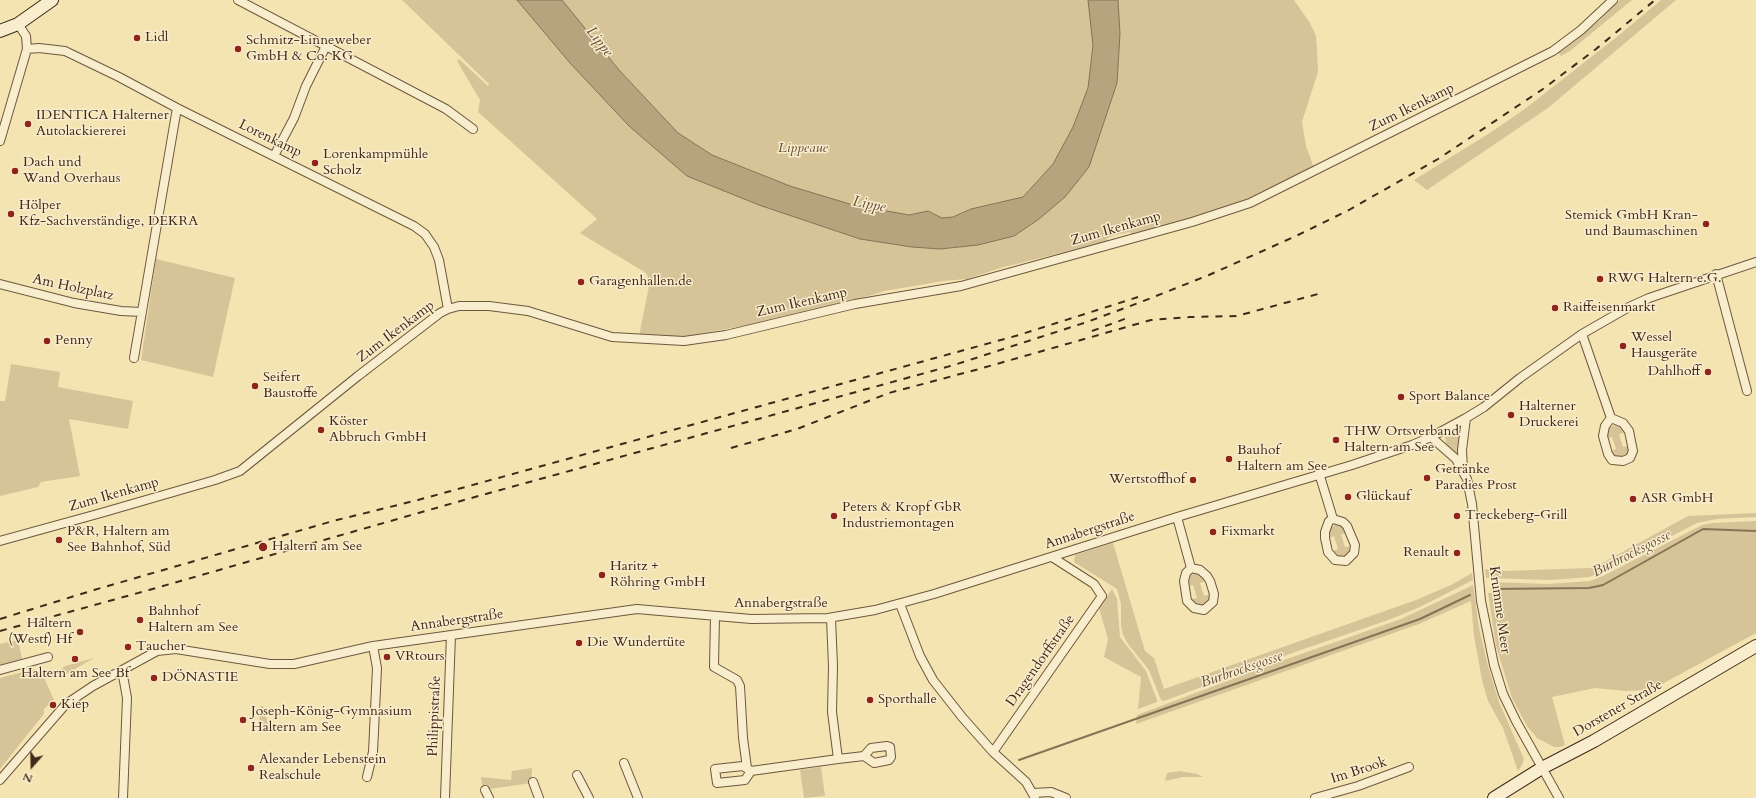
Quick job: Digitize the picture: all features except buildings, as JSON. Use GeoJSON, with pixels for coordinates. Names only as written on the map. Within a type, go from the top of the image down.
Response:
{"type":"FeatureCollection","features":[{"type":"Feature","properties":{"kind":"main road"},"geometry":{"type":"LineString","coordinates":[[0,31],[18,24],[52,0]]}},
{"type":"Feature","properties":{"kind":"main road","name":"Dorstener Straße"},"geometry":{"type":"LineString","coordinates":[[1494,798],[1542,768],[1606,733],[1756,646]]}},
{"type":"Feature","properties":{"kind":"street"},"geometry":{"type":"LineString","coordinates":[[238,0],[446,109],[473,129]]}},
{"type":"Feature","properties":{"kind":"street","name":"Zum Ikenkamp"},"geometry":{"type":"LineString","coordinates":[[0,541],[215,480],[240,471],[358,376],[440,313],[448,309],[459,306],[489,306],[528,311],[612,337],[684,342],[726,335],[855,304],[969,284],[1192,222],[1250,203],[1554,51],[1581,30],[1613,0]]}},
{"type":"Feature","properties":{"kind":"street"},"geometry":{"type":"LineString","coordinates":[[0,141],[27,49],[26,36],[18,24]]}},
{"type":"Feature","properties":{"kind":"street"},"geometry":{"type":"LineString","coordinates":[[274,156],[294,118],[306,86],[326,46]]}},
{"type":"Feature","properties":{"kind":"street","name":"Lorenkamp"},"geometry":{"type":"LineString","coordinates":[[27,49],[39,48],[65,51],[400,218],[425,234],[434,247],[439,260],[448,309]]}},
{"type":"Feature","properties":{"kind":"street"},"geometry":{"type":"LineString","coordinates":[[134,358],[177,108]]}},
{"type":"Feature","properties":{"kind":"street","name":"Annabergstraße"},"geometry":{"type":"LineString","coordinates":[[0,780],[66,704],[122,670],[157,651],[166,649],[176,649],[270,664],[294,664],[373,646],[637,609],[715,616],[786,620],[831,618],[900,604],[1319,473],[1352,465],[1431,437],[1466,418],[1484,406],[1520,378],[1582,334],[1649,298],[1716,274],[1756,262]]}},
{"type":"Feature","properties":{"kind":"street"},"geometry":{"type":"LineString","coordinates":[[1716,274],[1747,391]]}},
{"type":"Feature","properties":{"kind":"street","name":"Am Holzplatz"},"geometry":{"type":"LineString","coordinates":[[0,284],[74,302],[121,311],[142,312]]}},
{"type":"Feature","properties":{"kind":"street"},"geometry":{"type":"LineString","coordinates":[[1582,334],[1611,418],[1622,423],[1629,431],[1633,451],[1630,458],[1623,461],[1612,460],[1608,454],[1603,436],[1605,426],[1611,418]]}},
{"type":"Feature","properties":{"kind":"street","name":"Krumme Meer"},"geometry":{"type":"LineString","coordinates":[[1463,470],[1462,450],[1466,418]]}},
{"type":"Feature","properties":{"kind":"street","name":"Krumme Meer"},"geometry":{"type":"LineString","coordinates":[[1431,437],[1450,453],[1463,470],[1470,488],[1481,601],[1494,665],[1503,694],[1516,721],[1536,754],[1559,798]]}},
{"type":"Feature","properties":{"kind":"street"},"geometry":{"type":"LineString","coordinates":[[1319,473],[1333,519]]}},
{"type":"Feature","properties":{"kind":"street"},"geometry":{"type":"LineString","coordinates":[[1177,517],[1191,568]]}},
{"type":"Feature","properties":{"kind":"street"},"geometry":{"type":"LineString","coordinates":[[1333,519],[1343,522],[1347,526],[1355,545],[1352,556],[1346,561],[1335,560],[1328,552],[1324,538],[1329,521],[1333,519]]}},
{"type":"Feature","properties":{"kind":"street","name":"Dragendorffstraße"},"geometry":{"type":"LineString","coordinates":[[993,752],[1102,596],[1094,584],[1052,557]]}},
{"type":"Feature","properties":{"kind":"street"},"geometry":{"type":"LineString","coordinates":[[1191,568],[1200,570],[1210,581],[1214,594],[1213,602],[1204,610],[1194,608],[1187,601],[1184,581],[1186,573],[1191,568]]}},
{"type":"Feature","properties":{"kind":"street"},"geometry":{"type":"LineString","coordinates":[[900,604],[920,656],[933,680],[962,717],[993,752],[1026,782],[1034,796],[1051,792],[1066,798]]}},
{"type":"Feature","properties":{"kind":"street"},"geometry":{"type":"LineString","coordinates":[[715,616],[714,667],[737,680],[740,686],[743,738],[749,770],[864,756]]}},
{"type":"Feature","properties":{"kind":"street"},"geometry":{"type":"LineString","coordinates":[[831,618],[833,666],[832,712],[838,759]]}},
{"type":"Feature","properties":{"kind":"street","name":"Philippistraße"},"geometry":{"type":"LineString","coordinates":[[445,798],[451,634]]}},
{"type":"Feature","properties":{"kind":"street"},"geometry":{"type":"LineString","coordinates":[[367,777],[373,752],[377,668],[373,646]]}},
{"type":"Feature","properties":{"kind":"street"},"geometry":{"type":"LineString","coordinates":[[0,670],[48,657]]}},
{"type":"Feature","properties":{"kind":"street"},"geometry":{"type":"LineString","coordinates":[[122,670],[126,698],[124,798]]}},
{"type":"Feature","properties":{"kind":"street"},"geometry":{"type":"LineString","coordinates":[[624,763],[638,798]]}},
{"type":"Feature","properties":{"kind":"street","name":"Im Brook"},"geometry":{"type":"LineString","coordinates":[[1315,798],[1358,786],[1409,767]]}},
{"type":"Feature","properties":{"kind":"street"},"geometry":{"type":"LineString","coordinates":[[577,775],[588,798]]}},
{"type":"Feature","properties":{"kind":"street"},"geometry":{"type":"LineString","coordinates":[[533,782],[539,798]]}},
{"type":"Feature","properties":{"kind":"street"},"geometry":{"type":"LineString","coordinates":[[486,790],[489,798]]}},
{"type":"Feature","properties":{"kind":"green space","name":"Lippeaue"},"geometry":{"type":"Polygon","coordinates":[[[402,0],[1294,0],[1310,23],[1316,36],[1318,72],[1302,122],[1306,146],[1314,168],[1238,203],[1240,208],[1131,235],[1130,232],[1115,235],[1106,239],[1110,241],[1000,268],[967,279],[943,281],[885,291],[759,323],[687,336],[639,336],[650,281],[646,273],[580,233],[597,219],[478,112],[480,100],[457,61],[459,59],[488,86],[489,84],[402,0]]]}},
{"type":"Feature","properties":{"kind":"green space"},"geometry":{"type":"Polygon","coordinates":[[[1619,0],[1632,0],[1570,51],[1561,56],[1558,53],[1600,20],[1619,0]]]}},
{"type":"Feature","properties":{"kind":"green space"},"geometry":{"type":"Polygon","coordinates":[[[1661,0],[1676,0],[1548,108],[1427,190],[1414,180],[1493,131],[1526,108],[1618,36],[1661,0]]]}},
{"type":"Feature","properties":{"kind":"green space"},"geometry":{"type":"Polygon","coordinates":[[[156,259],[235,278],[213,377],[141,360],[156,259]]]}},
{"type":"Feature","properties":{"kind":"green space"},"geometry":{"type":"Polygon","coordinates":[[[11,364],[60,372],[58,387],[133,401],[128,429],[69,419],[80,476],[41,482],[38,487],[0,496],[0,401],[5,401],[11,364]]]}},
{"type":"Feature","properties":{"kind":"green space"},"geometry":{"type":"Polygon","coordinates":[[[1615,425],[1620,426],[1625,433],[1619,434],[1623,447],[1629,446],[1628,454],[1624,458],[1614,457],[1610,451],[1616,449],[1612,437],[1606,438],[1608,428],[1615,425]]]}},
{"type":"Feature","properties":{"kind":"green space"},"geometry":{"type":"Polygon","coordinates":[[[1452,429],[1458,430],[1460,433],[1462,460],[1446,444],[1445,436],[1452,429]]]}},
{"type":"Feature","properties":{"kind":"green space"},"geometry":{"type":"Polygon","coordinates":[[[1756,513],[1756,517],[1717,519],[1697,523],[1600,573],[1589,577],[1551,580],[1486,578],[1485,569],[1504,571],[1589,568],[1597,566],[1688,516],[1756,513]]]}},
{"type":"Feature","properties":{"kind":"green space"},"geometry":{"type":"Polygon","coordinates":[[[1756,521],[1756,633],[1651,690],[1626,691],[1595,688],[1552,697],[1565,745],[1554,747],[1537,738],[1527,726],[1512,698],[1496,646],[1488,593],[1492,593],[1492,582],[1548,584],[1590,581],[1603,576],[1702,525],[1756,521]]]}},
{"type":"Feature","properties":{"kind":"green space"},"geometry":{"type":"Polygon","coordinates":[[[1335,525],[1342,526],[1347,533],[1341,534],[1345,547],[1351,546],[1351,550],[1346,557],[1338,558],[1332,551],[1338,549],[1334,536],[1329,538],[1328,534],[1331,528],[1335,525]]]}},
{"type":"Feature","properties":{"kind":"green space"},"geometry":{"type":"Polygon","coordinates":[[[1113,543],[1145,651],[1154,658],[1164,689],[1416,600],[1451,585],[1472,573],[1473,580],[1420,607],[1391,619],[1295,652],[1164,701],[1161,700],[1149,670],[1128,644],[1123,635],[1121,625],[1121,604],[1117,589],[1074,562],[1075,555],[1113,543]]]}},
{"type":"Feature","properties":{"kind":"green space"},"geometry":{"type":"Polygon","coordinates":[[[1199,574],[1206,581],[1200,583],[1204,596],[1210,594],[1210,600],[1205,606],[1197,606],[1191,599],[1197,598],[1193,585],[1187,586],[1187,583],[1189,576],[1199,574]]]}},
{"type":"Feature","properties":{"kind":"green space"},"geometry":{"type":"Polygon","coordinates":[[[1473,585],[1479,628],[1488,666],[1499,702],[1524,759],[1518,771],[1503,728],[1488,701],[1482,680],[1474,636],[1471,601],[1419,624],[1136,724],[1137,715],[1267,666],[1401,619],[1473,585]]]}},
{"type":"Feature","properties":{"kind":"green space"},"geometry":{"type":"Polygon","coordinates":[[[1112,589],[1117,599],[1120,637],[1146,671],[1157,700],[1157,702],[1138,709],[1141,677],[1104,657],[1108,639],[1099,608],[1112,589]]]}},
{"type":"Feature","properties":{"kind":"green space"},"geometry":{"type":"Polygon","coordinates":[[[18,640],[22,659],[0,665],[0,644],[18,640]]]}},
{"type":"Feature","properties":{"kind":"green space"},"geometry":{"type":"Polygon","coordinates":[[[94,658],[59,678],[60,671],[65,666],[94,658]]]}},
{"type":"Feature","properties":{"kind":"green space"},"geometry":{"type":"Polygon","coordinates":[[[34,669],[42,673],[54,700],[44,709],[44,714],[0,769],[0,678],[34,669]]]}},
{"type":"Feature","properties":{"kind":"green space"},"geometry":{"type":"Polygon","coordinates":[[[261,706],[263,706],[270,730],[264,726],[258,730],[261,706]]]}},
{"type":"Feature","properties":{"kind":"green space"},"geometry":{"type":"Polygon","coordinates":[[[821,767],[825,796],[804,798],[800,770],[821,767]]]}},
{"type":"Feature","properties":{"kind":"green space"},"geometry":{"type":"Polygon","coordinates":[[[532,768],[531,783],[483,790],[481,777],[511,780],[512,771],[532,768]]]}},
{"type":"Feature","properties":{"kind":"green space"},"geometry":{"type":"Polygon","coordinates":[[[1180,771],[1197,774],[1203,777],[1183,777],[1165,781],[1167,773],[1180,771]]]}},
{"type":"Feature","properties":{"kind":"shaded area"},"geometry":{"type":"Polygon","coordinates":[[[517,0],[562,0],[619,70],[678,133],[712,155],[790,186],[853,205],[909,215],[928,211],[942,218],[953,217],[971,209],[1023,197],[1053,164],[1073,127],[1088,88],[1093,45],[1088,0],[1118,0],[1120,34],[1117,83],[1089,167],[1065,197],[1039,219],[1014,236],[978,245],[940,249],[912,247],[860,239],[759,205],[687,176],[629,126],[570,63],[517,0]]]}},
{"type":"Feature","properties":{"kind":"waterway","name":"Burbrocksgosse"},"geometry":{"type":"LineString","coordinates":[[1492,589],[1589,588],[1603,585],[1703,529],[1756,531]]}},
{"type":"Feature","properties":{"kind":"waterway","name":"Burbrocksgosse"},"geometry":{"type":"LineString","coordinates":[[1019,760],[1420,619],[1470,595]]}},
{"type":"Feature","properties":{"kind":"railway"},"geometry":{"type":"LineString","coordinates":[[0,631],[464,500],[954,365],[1087,322],[1141,302],[1209,275],[1296,236],[1349,210],[1438,159],[1543,89],[1596,49],[1655,0]]}},
{"type":"Feature","properties":{"kind":"railway"},"geometry":{"type":"LineString","coordinates":[[731,448],[797,429],[889,393],[1151,320],[1237,316],[1318,294]]}},
{"type":"Feature","properties":{"kind":"railway"},"geometry":{"type":"LineString","coordinates":[[0,619],[94,590],[333,521],[418,500],[1019,335],[1138,297]]}},
{"type":"Feature","properties":{"kind":"railway"},"geometry":{"type":"LineString","coordinates":[[1092,331],[1130,317]]}},
{"type":"Feature","properties":{"kind":"place","name":"Lidl"},"geometry":{"type":"Point","coordinates":[137,38]}},
{"type":"Feature","properties":{"kind":"place","name":"Schmitz-Linneweber GmbH & Co. KG"},"geometry":{"type":"Point","coordinates":[238,49]}},
{"type":"Feature","properties":{"kind":"place","name":"IDENTICA Halterner Autolackiererei"},"geometry":{"type":"Point","coordinates":[28,124]}},
{"type":"Feature","properties":{"kind":"place","name":"Lorenkampmühle Scholz"},"geometry":{"type":"Point","coordinates":[315,163]}},
{"type":"Feature","properties":{"kind":"place","name":"Dach und Wand Overhaus"},"geometry":{"type":"Point","coordinates":[15,171]}},
{"type":"Feature","properties":{"kind":"place","name":"Hölper Kfz-Sachverständige, DEKRA"},"geometry":{"type":"Point","coordinates":[11,214]}},
{"type":"Feature","properties":{"kind":"place","name":"Stemick GmbH Kran- und Baumaschinen"},"geometry":{"type":"Point","coordinates":[1706,224]}},
{"type":"Feature","properties":{"kind":"place","name":"RWG Haltern e.G."},"geometry":{"type":"Point","coordinates":[1600,279]}},
{"type":"Feature","properties":{"kind":"place","name":"Garagenhallen.de"},"geometry":{"type":"Point","coordinates":[581,282]}},
{"type":"Feature","properties":{"kind":"place","name":"Raiffeisenmarkt"},"geometry":{"type":"Point","coordinates":[1555,308]}},
{"type":"Feature","properties":{"kind":"place","name":"Penny"},"geometry":{"type":"Point","coordinates":[47,341]}},
{"type":"Feature","properties":{"kind":"place","name":"Wessel Hausgeräte"},"geometry":{"type":"Point","coordinates":[1623,346]}},
{"type":"Feature","properties":{"kind":"place","name":"Dahlhoff"},"geometry":{"type":"Point","coordinates":[1708,372]}},
{"type":"Feature","properties":{"kind":"place","name":"Seifert Baustoffe"},"geometry":{"type":"Point","coordinates":[255,386]}},
{"type":"Feature","properties":{"kind":"place","name":"Sport Balance"},"geometry":{"type":"Point","coordinates":[1401,397]}},
{"type":"Feature","properties":{"kind":"place","name":"Halterner Druckerei"},"geometry":{"type":"Point","coordinates":[1511,415]}},
{"type":"Feature","properties":{"kind":"place","name":"Köster Abbruch GmbH"},"geometry":{"type":"Point","coordinates":[321,430]}},
{"type":"Feature","properties":{"kind":"place","name":"THW Ortsverband Haltern am See"},"geometry":{"type":"Point","coordinates":[1336,440]}},
{"type":"Feature","properties":{"kind":"place","name":"Bauhof Haltern am See"},"geometry":{"type":"Point","coordinates":[1229,459]}},
{"type":"Feature","properties":{"kind":"place","name":"Getränke Paradies Prost"},"geometry":{"type":"Point","coordinates":[1427,478]}},
{"type":"Feature","properties":{"kind":"place","name":"Wertstoffhof"},"geometry":{"type":"Point","coordinates":[1193,480]}},
{"type":"Feature","properties":{"kind":"place","name":"Glückauf"},"geometry":{"type":"Point","coordinates":[1348,497]}},
{"type":"Feature","properties":{"kind":"place","name":"ASR GmbH"},"geometry":{"type":"Point","coordinates":[1633,499]}},
{"type":"Feature","properties":{"kind":"place","name":"Peters & Kropf GbR Industriemontagen"},"geometry":{"type":"Point","coordinates":[834,516]}},
{"type":"Feature","properties":{"kind":"place","name":"Treckeberg-Grill"},"geometry":{"type":"Point","coordinates":[1457,516]}},
{"type":"Feature","properties":{"kind":"place","name":"Fixmarkt"},"geometry":{"type":"Point","coordinates":[1213,532]}},
{"type":"Feature","properties":{"kind":"place","name":"P&R, Haltern am See Bahnhof, Süd"},"geometry":{"type":"Point","coordinates":[59,540]}},
{"type":"Feature","properties":{"kind":"place","name":"Haltern am See"},"geometry":{"type":"Point","coordinates":[263,547]}},
{"type":"Feature","properties":{"kind":"place","name":"Renault"},"geometry":{"type":"Point","coordinates":[1457,553]}},
{"type":"Feature","properties":{"kind":"place","name":"Haritz + Röhring GmbH"},"geometry":{"type":"Point","coordinates":[602,575]}},
{"type":"Feature","properties":{"kind":"place","name":"Bahnhof Haltern am See"},"geometry":{"type":"Point","coordinates":[140,620]}},
{"type":"Feature","properties":{"kind":"place","name":"Haltern (Westf) Hf"},"geometry":{"type":"Point","coordinates":[80,632]}},
{"type":"Feature","properties":{"kind":"place","name":"Die Wundertüte"},"geometry":{"type":"Point","coordinates":[579,643]}},
{"type":"Feature","properties":{"kind":"place","name":"Taucher"},"geometry":{"type":"Point","coordinates":[128,647]}},
{"type":"Feature","properties":{"kind":"place","name":"VRtours"},"geometry":{"type":"Point","coordinates":[387,657]}},
{"type":"Feature","properties":{"kind":"place","name":"Haltern am See Bf"},"geometry":{"type":"Point","coordinates":[75,659]}},
{"type":"Feature","properties":{"kind":"place","name":"DÖNASTIE"},"geometry":{"type":"Point","coordinates":[154,678]}},
{"type":"Feature","properties":{"kind":"place","name":"Sporthalle"},"geometry":{"type":"Point","coordinates":[870,700]}},
{"type":"Feature","properties":{"kind":"place","name":"Kiep"},"geometry":{"type":"Point","coordinates":[53,705]}},
{"type":"Feature","properties":{"kind":"place","name":"Joseph-König-Gymnasium Haltern am See"},"geometry":{"type":"Point","coordinates":[243,720]}},
{"type":"Feature","properties":{"kind":"place","name":"Alexander Lebenstein Realschule"},"geometry":{"type":"Point","coordinates":[251,768]}},
{"type":"Feature","properties":{"kind":"water label","name":"Lippe"},"geometry":{"type":"Point","coordinates":[599,42]}},
{"type":"Feature","properties":{"kind":"water label","name":"Lippe"},"geometry":{"type":"Point","coordinates":[869,205]}}]}
